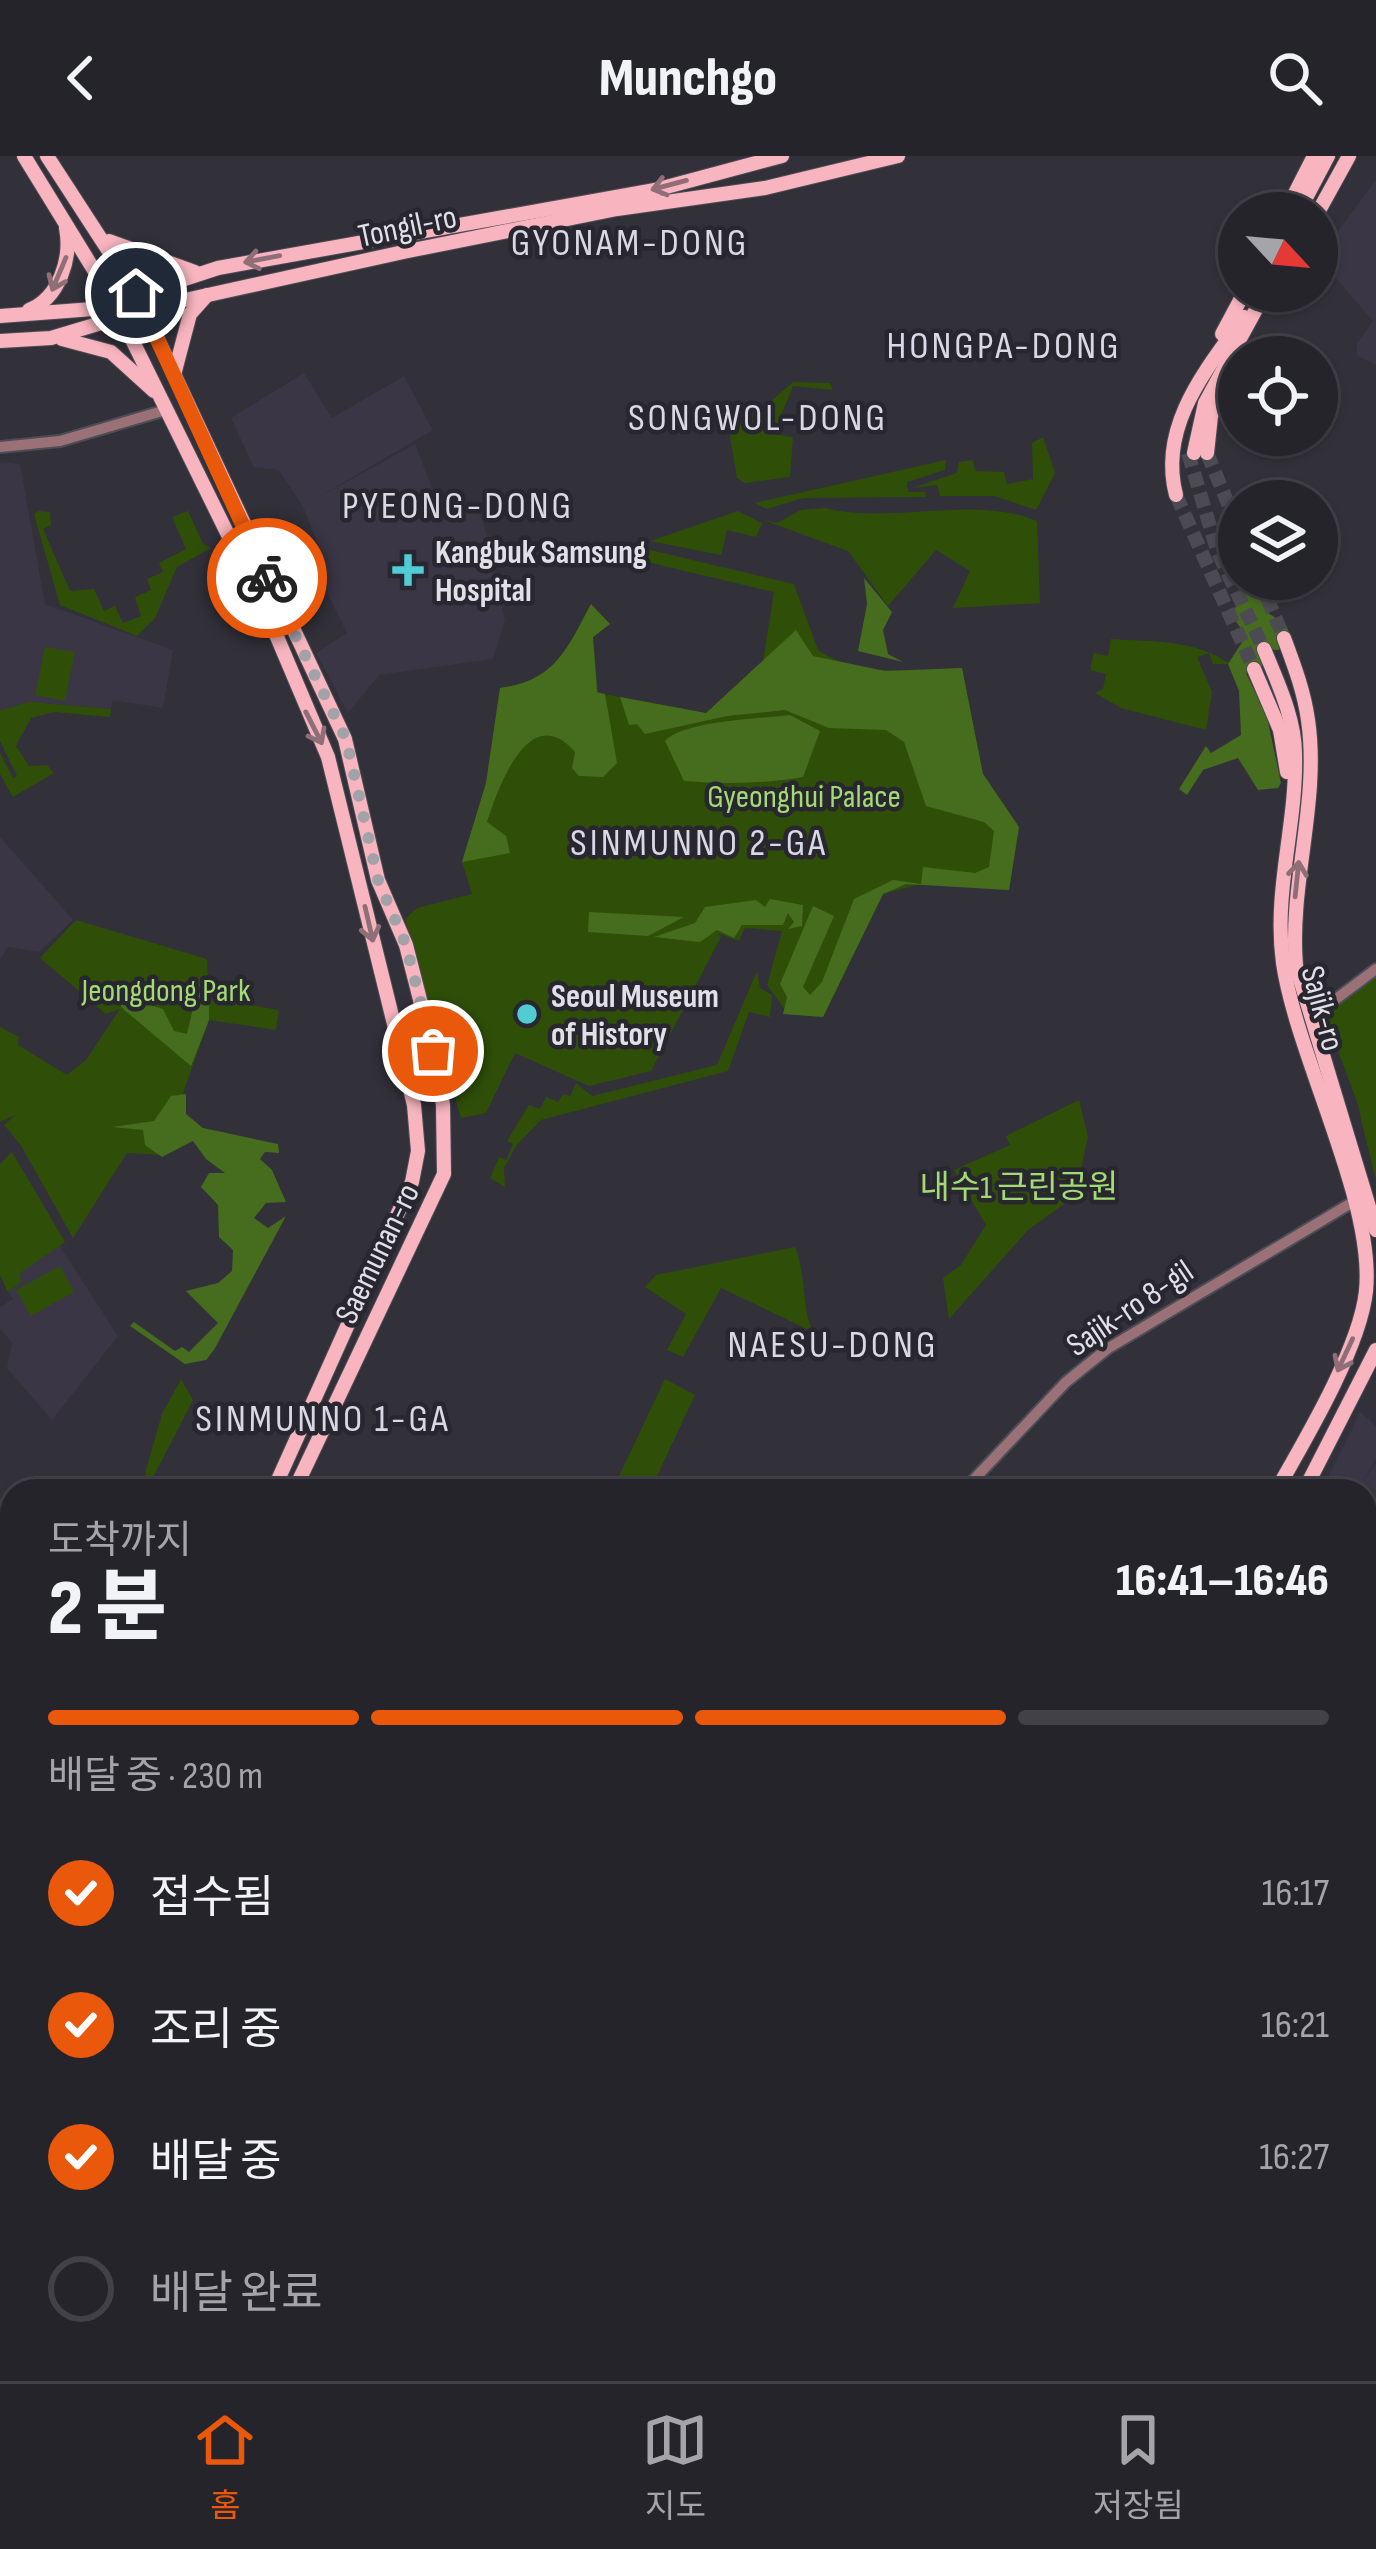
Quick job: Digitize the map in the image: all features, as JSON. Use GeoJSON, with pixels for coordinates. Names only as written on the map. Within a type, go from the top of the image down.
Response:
{"type":"FeatureCollection","features":[{"type":"Feature","properties":{"kind":"main road","name":"Saemunan-ro"},"geometry":{"type":"LineString","coordinates":[[24,156],[113,301],[268,618],[328,757],[414,1105],[418,1151],[412,1182],[278,1479]]}},
{"type":"Feature","properties":{"kind":"main road","name":"Saemunan-ro"},"geometry":{"type":"LineString","coordinates":[[47,156],[136,293],[346,739],[378,880],[406,945],[443,1105],[444,1174],[300,1479]]}},
{"type":"Feature","properties":{"kind":"main road","name":"Tongil-ro"},"geometry":{"type":"LineString","coordinates":[[0,316],[93,309],[198,273],[655,190],[782,156]]}},
{"type":"Feature","properties":{"kind":"main road","name":"Tongil-ro"},"geometry":{"type":"LineString","coordinates":[[0,340],[51,338],[206,295],[617,209],[765,188],[898,156]]}},
{"type":"Feature","properties":{"kind":"main road"},"geometry":{"type":"LineString","coordinates":[[1296,192],[1314,156]]}},
{"type":"Feature","properties":{"kind":"main road"},"geometry":{"type":"LineString","coordinates":[[1314,192],[1328,156]]}},
{"type":"Feature","properties":{"kind":"main road"},"geometry":{"type":"LineString","coordinates":[[1317,192],[1338,156]]}},
{"type":"Feature","properties":{"kind":"main road"},"geometry":{"type":"LineString","coordinates":[[1321,192],[1349,156]]}},
{"type":"Feature","properties":{"kind":"main road"},"geometry":{"type":"LineString","coordinates":[[21,313],[42,304],[61,276],[69,243],[63,218]]}},
{"type":"Feature","properties":{"kind":"main road"},"geometry":{"type":"LineString","coordinates":[[105,239],[198,273]]}},
{"type":"Feature","properties":{"kind":"main road"},"geometry":{"type":"LineString","coordinates":[[175,371],[190,314],[206,295]]}},
{"type":"Feature","properties":{"kind":"main road"},"geometry":{"type":"LineString","coordinates":[[1176,495],[1170,465],[1180,419],[1233,312]]}},
{"type":"Feature","properties":{"kind":"main road"},"geometry":{"type":"LineString","coordinates":[[1197,382],[1249,314]]}},
{"type":"Feature","properties":{"kind":"main road"},"geometry":{"type":"LineString","coordinates":[[1242,336],[1249,314]]}},
{"type":"Feature","properties":{"kind":"main road"},"geometry":{"type":"LineString","coordinates":[[1238,336],[1249,314]]}},
{"type":"Feature","properties":{"kind":"main road"},"geometry":{"type":"LineString","coordinates":[[51,338],[109,351],[158,394]]}},
{"type":"Feature","properties":{"kind":"main road"},"geometry":{"type":"LineString","coordinates":[[1218,377],[1205,403],[1196,453],[1218,400]]}},
{"type":"Feature","properties":{"kind":"main road","name":"Sajik-ro"},"geometry":{"type":"LineString","coordinates":[[1282,1479],[1359,1322],[1367,1271],[1360,1198],[1296,966],[1293,928],[1307,793],[1309,720],[1284,638]]}},
{"type":"Feature","properties":{"kind":"main road","name":"Sajik-ro"},"geometry":{"type":"LineString","coordinates":[[1307,793],[1294,716],[1266,648],[1292,730],[1291,801],[1278,908],[1283,963],[1360,1198],[1374,1215],[1376,1230]]}},
{"type":"Feature","properties":{"kind":"main road","name":"Sajik-ro"},"geometry":{"type":"LineString","coordinates":[[1254,669],[1280,730],[1291,801]]}},
{"type":"Feature","properties":{"kind":"main road"},"geometry":{"type":"LineString","coordinates":[[1310,1479],[1376,1350]]}},
{"type":"Feature","properties":{"kind":"street"},"geometry":{"type":"LineString","coordinates":[[0,447],[60,441],[166,410]]}},
{"type":"Feature","properties":{"kind":"street"},"geometry":{"type":"LineString","coordinates":[[1312,1017],[1376,969]]}},
{"type":"Feature","properties":{"kind":"street","name":"Sajik-ro 8-gil"},"geometry":{"type":"LineString","coordinates":[[974,1479],[1066,1382],[1107,1349],[1360,1198]]}},
{"type":"Feature","properties":{"kind":"shaded area"},"geometry":{"type":"Polygon","coordinates":[[[1376,180],[1376,365],[1357,356],[1357,344],[1373,321],[1338,281],[1338,231],[1376,180]]]}},
{"type":"Feature","properties":{"kind":"shaded area","name":"Kangbuk Samsung Hospital"},"geometry":{"type":"Polygon","coordinates":[[[304,373],[332,418],[404,376],[433,430],[317,498],[415,444],[443,516],[475,505],[484,525],[505,620],[493,659],[379,675],[348,713],[316,653],[347,633],[320,579],[325,561],[303,507],[279,470],[254,467],[231,418],[304,373]]]}},
{"type":"Feature","properties":{"kind":"shaded area"},"geometry":{"type":"Polygon","coordinates":[[[0,462],[20,464],[45,604],[173,650],[163,708],[113,700],[111,709],[30,702],[0,710],[0,462]]]}},
{"type":"Feature","properties":{"kind":"shaded area"},"geometry":{"type":"Polygon","coordinates":[[[0,837],[73,920],[39,952],[8,947],[0,959],[0,837]]]}},
{"type":"Feature","properties":{"kind":"shaded area"},"geometry":{"type":"Polygon","coordinates":[[[59,1245],[118,1336],[52,1420],[7,1368],[12,1343],[0,1328],[0,1307],[13,1299],[8,1292],[22,1281],[19,1274],[59,1245]]]}},
{"type":"Feature","properties":{"kind":"shaded area"},"geometry":{"type":"Polygon","coordinates":[[[1360,1412],[1376,1426],[1376,1459],[1365,1479],[1327,1479],[1360,1412]]]}},
{"type":"Feature","properties":{"kind":"shaded area"},"geometry":{"type":"Polygon","coordinates":[[[1376,1463],[1376,1479],[1365,1479],[1376,1463]]]}},
{"type":"Feature","properties":{"kind":"green space"},"geometry":{"type":"Polygon","coordinates":[[[793,382],[830,383],[833,390],[793,386],[774,433],[767,433],[793,437],[790,477],[745,483],[737,478],[727,419],[761,410],[793,382]]]}},
{"type":"Feature","properties":{"kind":"green space"},"geometry":{"type":"Polygon","coordinates":[[[1043,437],[1055,473],[1036,510],[995,496],[940,496],[937,485],[912,488],[957,473],[959,462],[973,460],[975,471],[1004,472],[1007,484],[1033,479],[1032,443],[1043,437]]]}},
{"type":"Feature","properties":{"kind":"green space"},"geometry":{"type":"Polygon","coordinates":[[[946,460],[945,470],[907,482],[908,492],[925,492],[926,497],[803,498],[767,509],[754,503],[946,460]]]}},
{"type":"Feature","properties":{"kind":"green space"},"geometry":{"type":"Polygon","coordinates":[[[801,510],[878,513],[986,510],[1037,521],[1040,603],[953,608],[970,571],[936,550],[888,606],[848,551],[763,520],[777,523],[801,510]]]}},
{"type":"Feature","properties":{"kind":"green space"},"geometry":{"type":"Polygon","coordinates":[[[188,511],[203,544],[211,548],[177,567],[155,618],[137,636],[60,605],[34,514],[50,512],[51,525],[43,529],[70,591],[94,589],[104,611],[115,606],[123,623],[141,616],[135,597],[151,590],[147,579],[163,572],[159,563],[186,549],[172,517],[188,511]]]}},
{"type":"Feature","properties":{"kind":"green space"},"geometry":{"type":"Polygon","coordinates":[[[738,511],[762,523],[756,537],[727,530],[721,555],[650,541],[738,511]]]}},
{"type":"Feature","properties":{"kind":"green space","name":"Gyeonghui Palace"},"geometry":{"type":"Polygon","coordinates":[[[638,547],[794,584],[818,650],[834,659],[869,669],[962,668],[983,774],[1019,827],[1009,890],[921,884],[883,894],[823,1017],[783,1014],[785,1010],[767,985],[782,931],[745,928],[739,941],[717,933],[721,937],[651,1071],[589,1086],[515,1053],[486,1113],[461,1118],[405,919],[417,908],[472,894],[462,862],[486,783],[500,688],[547,670],[566,649],[591,604],[610,624],[593,637],[598,693],[706,713],[763,661],[774,592],[643,561],[623,566],[619,560],[638,547]]]}},
{"type":"Feature","properties":{"kind":"green space"},"geometry":{"type":"Polygon","coordinates":[[[864,578],[892,612],[883,630],[888,654],[903,662],[858,651],[867,604],[864,578]]]}},
{"type":"Feature","properties":{"kind":"green space"},"geometry":{"type":"Polygon","coordinates":[[[1240,600],[1267,600],[1265,611],[1286,625],[1290,635],[1280,639],[1279,650],[1262,649],[1267,664],[1246,673],[1267,717],[1281,783],[1278,788],[1258,790],[1238,758],[1203,770],[1187,795],[1179,789],[1206,746],[1211,753],[1241,735],[1239,691],[1228,664],[1246,636],[1231,614],[1240,600]]]}},
{"type":"Feature","properties":{"kind":"green space"},"geometry":{"type":"Polygon","coordinates":[[[591,604],[610,624],[593,637],[597,692],[605,694],[617,763],[603,777],[579,776],[572,768],[575,752],[558,738],[543,736],[530,742],[508,771],[487,822],[506,836],[510,853],[462,862],[486,783],[500,688],[547,670],[566,649],[591,604]]]}},
{"type":"Feature","properties":{"kind":"green space"},"geometry":{"type":"Polygon","coordinates":[[[796,630],[813,656],[885,671],[962,668],[983,774],[1019,827],[1009,890],[906,884],[883,894],[823,1017],[783,1014],[787,997],[780,984],[813,906],[834,916],[803,987],[810,995],[822,982],[854,899],[893,880],[921,884],[923,867],[975,873],[989,867],[994,831],[984,822],[926,806],[904,742],[886,730],[829,728],[785,710],[727,716],[645,734],[637,724],[629,725],[620,697],[706,713],[796,630]]]}},
{"type":"Feature","properties":{"kind":"green space"},"geometry":{"type":"Polygon","coordinates":[[[1111,639],[1188,646],[1203,650],[1217,656],[1230,664],[1213,664],[1209,653],[1197,657],[1212,692],[1206,730],[1121,708],[1095,693],[1103,689],[1106,674],[1090,670],[1094,653],[1108,656],[1111,639]]]}},
{"type":"Feature","properties":{"kind":"green space"},"geometry":{"type":"Polygon","coordinates":[[[45,647],[75,652],[65,701],[35,695],[45,647]]]}},
{"type":"Feature","properties":{"kind":"green space"},"geometry":{"type":"Polygon","coordinates":[[[30,702],[111,709],[110,717],[54,712],[31,718],[16,746],[29,766],[47,765],[54,773],[13,797],[0,774],[0,753],[13,778],[17,776],[0,741],[0,710],[30,702]]]}},
{"type":"Feature","properties":{"kind":"green space"},"geometry":{"type":"Polygon","coordinates":[[[790,715],[820,731],[803,777],[744,783],[684,781],[665,741],[705,725],[790,715]]]}},
{"type":"Feature","properties":{"kind":"green space"},"geometry":{"type":"Polygon","coordinates":[[[770,899],[803,905],[802,926],[788,929],[794,922],[788,913],[783,925],[742,925],[734,938],[717,930],[700,942],[654,937],[695,923],[705,907],[756,900],[765,907],[770,899]]]}},
{"type":"Feature","properties":{"kind":"green space"},"geometry":{"type":"Polygon","coordinates":[[[589,912],[684,917],[648,936],[588,932],[589,912]]]}},
{"type":"Feature","properties":{"kind":"green space","name":"Jeongdong Park"},"geometry":{"type":"Polygon","coordinates":[[[76,920],[207,959],[209,998],[279,1010],[276,1030],[209,1020],[161,1155],[127,1153],[73,1238],[20,1144],[4,1125],[15,1115],[0,1122],[0,1027],[19,1037],[18,1045],[67,1075],[86,1060],[120,1009],[106,1014],[40,958],[76,920]]]}},
{"type":"Feature","properties":{"kind":"green space"},"geometry":{"type":"Polygon","coordinates":[[[757,971],[760,988],[772,995],[770,1017],[749,1012],[728,1071],[541,1120],[516,1146],[504,1168],[505,1187],[490,1178],[499,1157],[506,1160],[513,1144],[507,1141],[529,1105],[540,1109],[546,1097],[558,1102],[563,1094],[570,1096],[576,1083],[592,1096],[717,1065],[757,971]]]}},
{"type":"Feature","properties":{"kind":"green space"},"geometry":{"type":"Polygon","coordinates":[[[1376,973],[1376,1181],[1357,1102],[1325,1015],[1376,973]]]}},
{"type":"Feature","properties":{"kind":"green space"},"geometry":{"type":"Polygon","coordinates":[[[123,990],[130,990],[128,998],[163,1009],[174,1031],[187,1034],[197,991],[209,998],[209,1020],[191,1066],[121,1007],[123,990]]]}},
{"type":"Feature","properties":{"kind":"green space"},"geometry":{"type":"Polygon","coordinates":[[[186,1094],[186,1114],[203,1128],[278,1144],[279,1153],[265,1152],[260,1159],[272,1170],[286,1202],[266,1203],[254,1218],[268,1228],[286,1216],[214,1350],[206,1360],[185,1364],[130,1326],[134,1322],[175,1351],[182,1347],[189,1352],[218,1323],[186,1291],[218,1283],[232,1271],[233,1250],[219,1237],[218,1205],[201,1187],[209,1173],[225,1173],[193,1141],[162,1157],[145,1145],[143,1130],[112,1127],[154,1121],[171,1096],[186,1094]]]}},
{"type":"Feature","properties":{"kind":"green space","name":"내수1 근린공원"},"geometry":{"type":"Polygon","coordinates":[[[1079,1100],[1088,1137],[1077,1186],[1064,1204],[1028,1230],[949,1319],[943,1278],[961,1265],[986,1225],[954,1170],[1010,1145],[1006,1136],[1079,1100]]]}},
{"type":"Feature","properties":{"kind":"green space"},"geometry":{"type":"Polygon","coordinates":[[[12,1152],[65,1242],[19,1274],[22,1281],[8,1292],[0,1275],[0,1164],[12,1152]]]}},
{"type":"Feature","properties":{"kind":"green space"},"geometry":{"type":"Polygon","coordinates":[[[795,1247],[813,1332],[721,1288],[683,1357],[667,1350],[686,1314],[645,1287],[656,1275],[795,1247]]]}},
{"type":"Feature","properties":{"kind":"green space"},"geometry":{"type":"Polygon","coordinates":[[[60,1266],[74,1292],[31,1316],[16,1290],[60,1266]]]}},
{"type":"Feature","properties":{"kind":"green space"},"geometry":{"type":"Polygon","coordinates":[[[181,1379],[193,1400],[152,1479],[144,1479],[162,1414],[181,1379]]]}},
{"type":"Feature","properties":{"kind":"green space"},"geometry":{"type":"Polygon","coordinates":[[[665,1379],[695,1395],[656,1479],[618,1479],[665,1379]]]}},
{"type":"Feature","properties":{"kind":"tunnel"},"geometry":{"type":"LineString","coordinates":[[1188,453],[1218,553],[1264,649]]}},
{"type":"Feature","properties":{"kind":"tunnel"},"geometry":{"type":"LineString","coordinates":[[1207,453],[1218,480]]}},
{"type":"Feature","properties":{"kind":"tunnel"},"geometry":{"type":"LineString","coordinates":[[1176,495],[1254,669]]}},
{"type":"Feature","properties":{"kind":"tunnel"},"geometry":{"type":"LineString","coordinates":[[1268,600],[1284,638]]}},
{"type":"Feature","properties":{"kind":"way so far"},"geometry":{"type":"LineString","coordinates":[[267,578],[346,739],[378,880],[406,945],[433,1051]]}},
{"type":"Feature","properties":{"kind":"place","name":"Kangbuk Samsung Hospital"},"geometry":{"type":"Point","coordinates":[408,570]}},
{"type":"Feature","properties":{"kind":"place","name":"Seoul Museum of History"},"geometry":{"type":"Point","coordinates":[527,1014]}},
{"type":"Feature","properties":{"kind":"district","name":"GYONAM-DONG"},"geometry":{"type":"Point","coordinates":[630,241]}},
{"type":"Feature","properties":{"kind":"district","name":"HONGPA-DONG"},"geometry":{"type":"Point","coordinates":[1004,344]}},
{"type":"Feature","properties":{"kind":"district","name":"SONGWOL-DONG"},"geometry":{"type":"Point","coordinates":[758,416]}},
{"type":"Feature","properties":{"kind":"district","name":"PYEONG-DONG"},"geometry":{"type":"Point","coordinates":[458,504]}},
{"type":"Feature","properties":{"kind":"district","name":"SINMUNNO 2-GA"},"geometry":{"type":"Point","coordinates":[699,841]}},
{"type":"Feature","properties":{"kind":"district","name":"NAESU-DONG"},"geometry":{"type":"Point","coordinates":[833,1343]}},
{"type":"Feature","properties":{"kind":"district","name":"SINMUNNO 1-GA"},"geometry":{"type":"Point","coordinates":[323,1417]}},
{"type":"Feature","properties":{"kind":"route"},"geometry":{"type":"LineString","coordinates":[[136,293],[267,578]]}}]}
